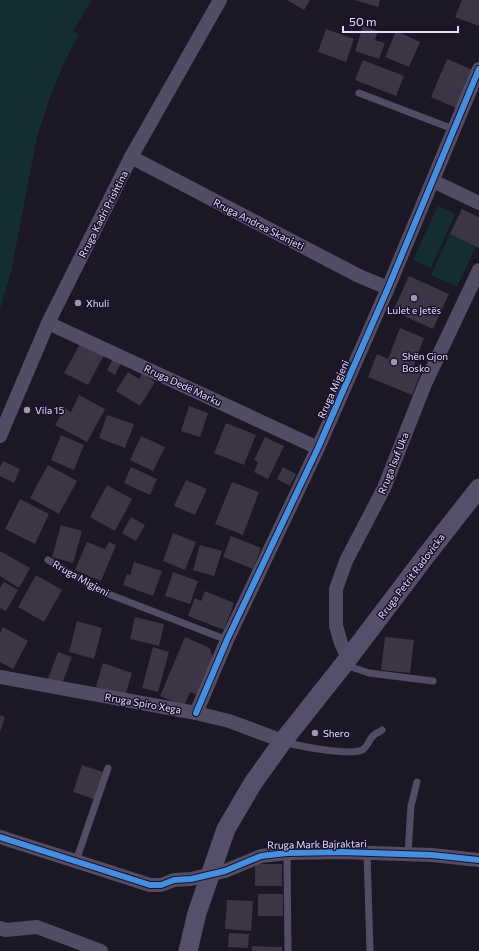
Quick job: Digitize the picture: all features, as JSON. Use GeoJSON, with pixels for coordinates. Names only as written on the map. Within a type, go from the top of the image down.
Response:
{"type":"FeatureCollection","features":[{"type":"Feature","properties":{"kind":"main road","name":"Rruga Petrit Radovicka"},"geometry":{"type":"LineString","coordinates":[[188,951],[197,913],[226,829],[253,783],[479,488]]}},
{"type":"Feature","properties":{"kind":"street","name":"Rruga Kadri Prishtina"},"geometry":{"type":"LineString","coordinates":[[0,436],[48,323],[131,157],[220,0]]}},
{"type":"Feature","properties":{"kind":"street","name":"Rruga Migjeni"},"geometry":{"type":"LineString","coordinates":[[196,713],[227,640],[318,448],[388,288],[479,69]]}},
{"type":"Feature","properties":{"kind":"street","name":"Rruga Andrea Skanjeti"},"geometry":{"type":"LineString","coordinates":[[131,157],[359,276],[388,288]]}},
{"type":"Feature","properties":{"kind":"street"},"geometry":{"type":"LineString","coordinates":[[433,181],[479,203]]}},
{"type":"Feature","properties":{"kind":"street","name":"Rruga Isuf Uka"},"geometry":{"type":"LineString","coordinates":[[346,662],[336,626],[336,589],[346,561],[384,488],[425,384],[461,305],[479,270]]}},
{"type":"Feature","properties":{"kind":"street","name":"Rruga Dedë Marku"},"geometry":{"type":"LineString","coordinates":[[48,323],[318,448]]}},
{"type":"Feature","properties":{"kind":"street","name":"Rruga Spiro Xega"},"geometry":{"type":"LineString","coordinates":[[0,677],[196,713],[229,721],[283,742]]}},
{"type":"Feature","properties":{"kind":"street","name":"Rruga Mark Bajraktari"},"geometry":{"type":"LineString","coordinates":[[0,837],[150,885],[161,885],[174,880],[191,879],[225,871],[261,856],[287,853],[340,852],[408,854],[479,860]]}},
{"type":"Feature","properties":{"kind":"street"},"geometry":{"type":"LineString","coordinates":[[0,928],[6,930],[36,927],[101,951]]}},
{"type":"Feature","properties":{"kind":"lane"},"geometry":{"type":"LineString","coordinates":[[359,93],[453,129]]}},
{"type":"Feature","properties":{"kind":"lane","name":"Rruga Migjeni"},"geometry":{"type":"LineString","coordinates":[[48,560],[98,590],[227,640]]}},
{"type":"Feature","properties":{"kind":"lane"},"geometry":{"type":"LineString","coordinates":[[346,662],[369,673],[433,681]]}},
{"type":"Feature","properties":{"kind":"lane"},"geometry":{"type":"LineString","coordinates":[[283,742],[329,750],[355,751],[363,750],[368,745],[373,735],[382,730]]}},
{"type":"Feature","properties":{"kind":"lane"},"geometry":{"type":"LineString","coordinates":[[76,861],[108,768]]}},
{"type":"Feature","properties":{"kind":"lane"},"geometry":{"type":"LineString","coordinates":[[408,854],[411,806],[417,782]]}},
{"type":"Feature","properties":{"kind":"lane","name":"Rruga Mark Bajraktari"},"geometry":{"type":"LineString","coordinates":[[287,853],[288,951]]}},
{"type":"Feature","properties":{"kind":"lane","name":"Rruga Mark Bajraktari"},"geometry":{"type":"LineString","coordinates":[[367,853],[370,951]]}},
{"type":"Feature","properties":{"kind":"green space"},"geometry":{"type":"Polygon","coordinates":[[[0,0],[92,0],[73,31],[79,34],[63,65],[50,97],[37,137],[11,272],[0,309],[0,0]]]}},
{"type":"Feature","properties":{"kind":"green space"},"geometry":{"type":"Polygon","coordinates":[[[438,206],[455,214],[431,268],[413,260],[438,206]]]}},
{"type":"Feature","properties":{"kind":"green space"},"geometry":{"type":"Polygon","coordinates":[[[450,234],[476,246],[457,287],[431,275],[450,234]]]}},
{"type":"Feature","properties":{"kind":"building"},"geometry":{"type":"Polygon","coordinates":[[[287,0],[310,0],[304,10],[287,0]]]}},
{"type":"Feature","properties":{"kind":"building"},"geometry":{"type":"Polygon","coordinates":[[[355,0],[380,0],[378,7],[355,0]]]}},
{"type":"Feature","properties":{"kind":"building"},"geometry":{"type":"Polygon","coordinates":[[[462,0],[479,0],[479,26],[455,17],[462,0]]]}},
{"type":"Feature","properties":{"kind":"building"},"geometry":{"type":"Polygon","coordinates":[[[363,26],[378,31],[375,40],[385,43],[379,59],[355,51],[363,26]]]}},
{"type":"Feature","properties":{"kind":"building"},"geometry":{"type":"Polygon","coordinates":[[[326,29],[354,39],[346,62],[318,52],[326,29]]]}},
{"type":"Feature","properties":{"kind":"building"},"geometry":{"type":"Polygon","coordinates":[[[396,31],[420,42],[409,67],[385,57],[396,31]]]}},
{"type":"Feature","properties":{"kind":"building"},"geometry":{"type":"Polygon","coordinates":[[[447,59],[473,70],[456,108],[431,97],[447,59]]]}},
{"type":"Feature","properties":{"kind":"building"},"geometry":{"type":"Polygon","coordinates":[[[363,60],[404,76],[396,96],[355,80],[363,60]]]}},
{"type":"Feature","properties":{"kind":"building"},"geometry":{"type":"Polygon","coordinates":[[[462,209],[479,217],[479,248],[450,234],[462,209]]]}},
{"type":"Feature","properties":{"kind":"building"},"geometry":{"type":"Polygon","coordinates":[[[409,276],[449,294],[433,329],[393,311],[409,276]]]}},
{"type":"Feature","properties":{"kind":"building","name":"Shën Gjon Bosko"},"geometry":{"type":"Polygon","coordinates":[[[400,328],[424,338],[413,367],[422,370],[412,395],[368,377],[377,354],[388,359],[400,328]]]}},
{"type":"Feature","properties":{"kind":"building"},"geometry":{"type":"Polygon","coordinates":[[[81,342],[104,355],[88,385],[64,373],[81,342]]]}},
{"type":"Feature","properties":{"kind":"building"},"geometry":{"type":"Polygon","coordinates":[[[113,359],[121,363],[115,375],[107,370],[113,359]]]}},
{"type":"Feature","properties":{"kind":"building"},"geometry":{"type":"Polygon","coordinates":[[[128,372],[139,379],[142,374],[155,382],[140,406],[116,391],[128,372]]]}},
{"type":"Feature","properties":{"kind":"building"},"geometry":{"type":"Polygon","coordinates":[[[79,395],[105,409],[87,442],[55,425],[65,408],[71,412],[79,395]]]}},
{"type":"Feature","properties":{"kind":"building"},"geometry":{"type":"Polygon","coordinates":[[[189,406],[208,413],[200,437],[181,431],[189,406]]]}},
{"type":"Feature","properties":{"kind":"building"},"geometry":{"type":"Polygon","coordinates":[[[107,415],[134,424],[125,448],[99,438],[107,415]]]}},
{"type":"Feature","properties":{"kind":"building"},"geometry":{"type":"Polygon","coordinates":[[[226,423],[256,435],[244,465],[214,453],[226,423]]]}},
{"type":"Feature","properties":{"kind":"building"},"geometry":{"type":"Polygon","coordinates":[[[61,435],[84,445],[74,470],[51,460],[61,435]]]}},
{"type":"Feature","properties":{"kind":"building"},"geometry":{"type":"Polygon","coordinates":[[[141,436],[165,447],[153,471],[130,460],[141,436]]]}},
{"type":"Feature","properties":{"kind":"building"},"geometry":{"type":"Polygon","coordinates":[[[265,437],[284,446],[268,479],[254,472],[258,462],[254,460],[265,437]]]}},
{"type":"Feature","properties":{"kind":"building"},"geometry":{"type":"Polygon","coordinates":[[[3,461],[20,469],[14,483],[0,476],[0,467],[3,461]]]}},
{"type":"Feature","properties":{"kind":"building"},"geometry":{"type":"Polygon","coordinates":[[[48,465],[77,481],[59,514],[30,498],[48,465]]]}},
{"type":"Feature","properties":{"kind":"building"},"geometry":{"type":"Polygon","coordinates":[[[131,467],[157,479],[150,495],[124,483],[131,467]]]}},
{"type":"Feature","properties":{"kind":"building"},"geometry":{"type":"Polygon","coordinates":[[[283,467],[296,474],[290,486],[277,479],[283,467]]]}},
{"type":"Feature","properties":{"kind":"building"},"geometry":{"type":"Polygon","coordinates":[[[186,480],[207,489],[195,515],[174,506],[186,480]]]}},
{"type":"Feature","properties":{"kind":"building"},"geometry":{"type":"Polygon","coordinates":[[[232,482],[259,492],[243,535],[215,524],[232,482]]]}},
{"type":"Feature","properties":{"kind":"building"},"geometry":{"type":"Polygon","coordinates":[[[107,485],[132,499],[115,531],[90,517],[107,485]]]}},
{"type":"Feature","properties":{"kind":"building"},"geometry":{"type":"Polygon","coordinates":[[[20,499],[49,514],[35,544],[5,529],[20,499]]]}},
{"type":"Feature","properties":{"kind":"building"},"geometry":{"type":"Polygon","coordinates":[[[131,517],[145,525],[136,541],[122,533],[131,517]]]}},
{"type":"Feature","properties":{"kind":"building"},"geometry":{"type":"Polygon","coordinates":[[[61,525],[82,531],[73,563],[52,557],[61,525]]]}},
{"type":"Feature","properties":{"kind":"building"},"geometry":{"type":"Polygon","coordinates":[[[173,533],[196,542],[185,570],[163,561],[173,533]]]}},
{"type":"Feature","properties":{"kind":"building"},"geometry":{"type":"Polygon","coordinates":[[[231,536],[261,548],[253,569],[223,557],[231,536]]]}},
{"type":"Feature","properties":{"kind":"building"},"geometry":{"type":"Polygon","coordinates":[[[87,542],[105,549],[109,542],[116,545],[101,581],[75,570],[87,542]]]}},
{"type":"Feature","properties":{"kind":"building"},"geometry":{"type":"Polygon","coordinates":[[[200,545],[222,551],[214,576],[193,570],[200,545]]]}},
{"type":"Feature","properties":{"kind":"building"},"geometry":{"type":"Polygon","coordinates":[[[0,551],[30,568],[19,588],[0,576],[0,551]]]}},
{"type":"Feature","properties":{"kind":"building"},"geometry":{"type":"Polygon","coordinates":[[[134,562],[162,571],[153,596],[123,585],[127,574],[130,575],[134,562]]]}},
{"type":"Feature","properties":{"kind":"building"},"geometry":{"type":"Polygon","coordinates":[[[173,572],[198,581],[190,604],[165,596],[173,572]]]}},
{"type":"Feature","properties":{"kind":"building"},"geometry":{"type":"Polygon","coordinates":[[[36,575],[62,590],[44,622],[18,607],[36,575]]]}},
{"type":"Feature","properties":{"kind":"building"},"geometry":{"type":"Polygon","coordinates":[[[4,582],[18,590],[6,611],[0,608],[0,588],[4,582]]]}},
{"type":"Feature","properties":{"kind":"building"},"geometry":{"type":"Polygon","coordinates":[[[205,591],[234,603],[224,630],[188,616],[195,598],[201,601],[205,591]]]}},
{"type":"Feature","properties":{"kind":"building"},"geometry":{"type":"Polygon","coordinates":[[[135,617],[164,624],[159,646],[130,639],[135,617]]]}},
{"type":"Feature","properties":{"kind":"building"},"geometry":{"type":"Polygon","coordinates":[[[77,621],[102,628],[94,659],[69,652],[77,621]]]}},
{"type":"Feature","properties":{"kind":"building"},"geometry":{"type":"Polygon","coordinates":[[[3,627],[28,641],[13,669],[0,662],[0,633],[3,627]]]}},
{"type":"Feature","properties":{"kind":"building"},"geometry":{"type":"Polygon","coordinates":[[[185,637],[210,648],[214,661],[200,696],[190,692],[184,706],[160,696],[185,637]]]}},
{"type":"Feature","properties":{"kind":"building"},"geometry":{"type":"Polygon","coordinates":[[[385,637],[414,640],[410,673],[381,670],[385,637]]]}},
{"type":"Feature","properties":{"kind":"building"},"geometry":{"type":"Polygon","coordinates":[[[153,647],[169,652],[158,692],[142,688],[153,647]]]}},
{"type":"Feature","properties":{"kind":"building"},"geometry":{"type":"Polygon","coordinates":[[[58,652],[72,657],[62,684],[48,679],[58,652]]]}},
{"type":"Feature","properties":{"kind":"building"},"geometry":{"type":"Polygon","coordinates":[[[103,663],[132,673],[125,696],[96,687],[103,663]]]}},
{"type":"Feature","properties":{"kind":"building"},"geometry":{"type":"Polygon","coordinates":[[[0,715],[5,717],[0,732],[0,715]]]}},
{"type":"Feature","properties":{"kind":"building"},"geometry":{"type":"Polygon","coordinates":[[[82,765],[103,772],[94,799],[73,792],[82,765]]]}},
{"type":"Feature","properties":{"kind":"building"},"geometry":{"type":"Polygon","coordinates":[[[255,864],[282,864],[282,886],[255,886],[255,864]]]}},
{"type":"Feature","properties":{"kind":"building"},"geometry":{"type":"Polygon","coordinates":[[[258,894],[283,894],[283,916],[258,916],[258,894]]]}},
{"type":"Feature","properties":{"kind":"building"},"geometry":{"type":"Polygon","coordinates":[[[227,900],[253,901],[251,931],[225,929],[227,900]]]}},
{"type":"Feature","properties":{"kind":"building"},"geometry":{"type":"Polygon","coordinates":[[[229,933],[249,934],[248,948],[228,947],[229,933]]]}},
{"type":"Feature","properties":{"kind":"building"},"geometry":{"type":"Polygon","coordinates":[[[252,946],[282,947],[282,951],[252,951],[252,946]]]}},
{"type":"Feature","properties":{"kind":"cycle path"},"geometry":{"type":"LineString","coordinates":[[196,713],[227,640],[318,448],[388,288],[479,69]]}},
{"type":"Feature","properties":{"kind":"cycle path"},"geometry":{"type":"LineString","coordinates":[[0,837],[150,885],[161,885],[174,880],[191,879],[225,871],[261,856],[287,853],[341,852],[432,855],[479,860]]}},
{"type":"Feature","properties":{"kind":"place","name":"Lulet e Jetës"},"geometry":{"type":"Point","coordinates":[414,298]}},
{"type":"Feature","properties":{"kind":"place","name":"Xhuli"},"geometry":{"type":"Point","coordinates":[78,303]}},
{"type":"Feature","properties":{"kind":"place","name":"Shën Gjon Bosko"},"geometry":{"type":"Point","coordinates":[394,362]}},
{"type":"Feature","properties":{"kind":"place","name":"Vila 15"},"geometry":{"type":"Point","coordinates":[27,410]}},
{"type":"Feature","properties":{"kind":"place","name":"Shero"},"geometry":{"type":"Point","coordinates":[315,733]}}]}
